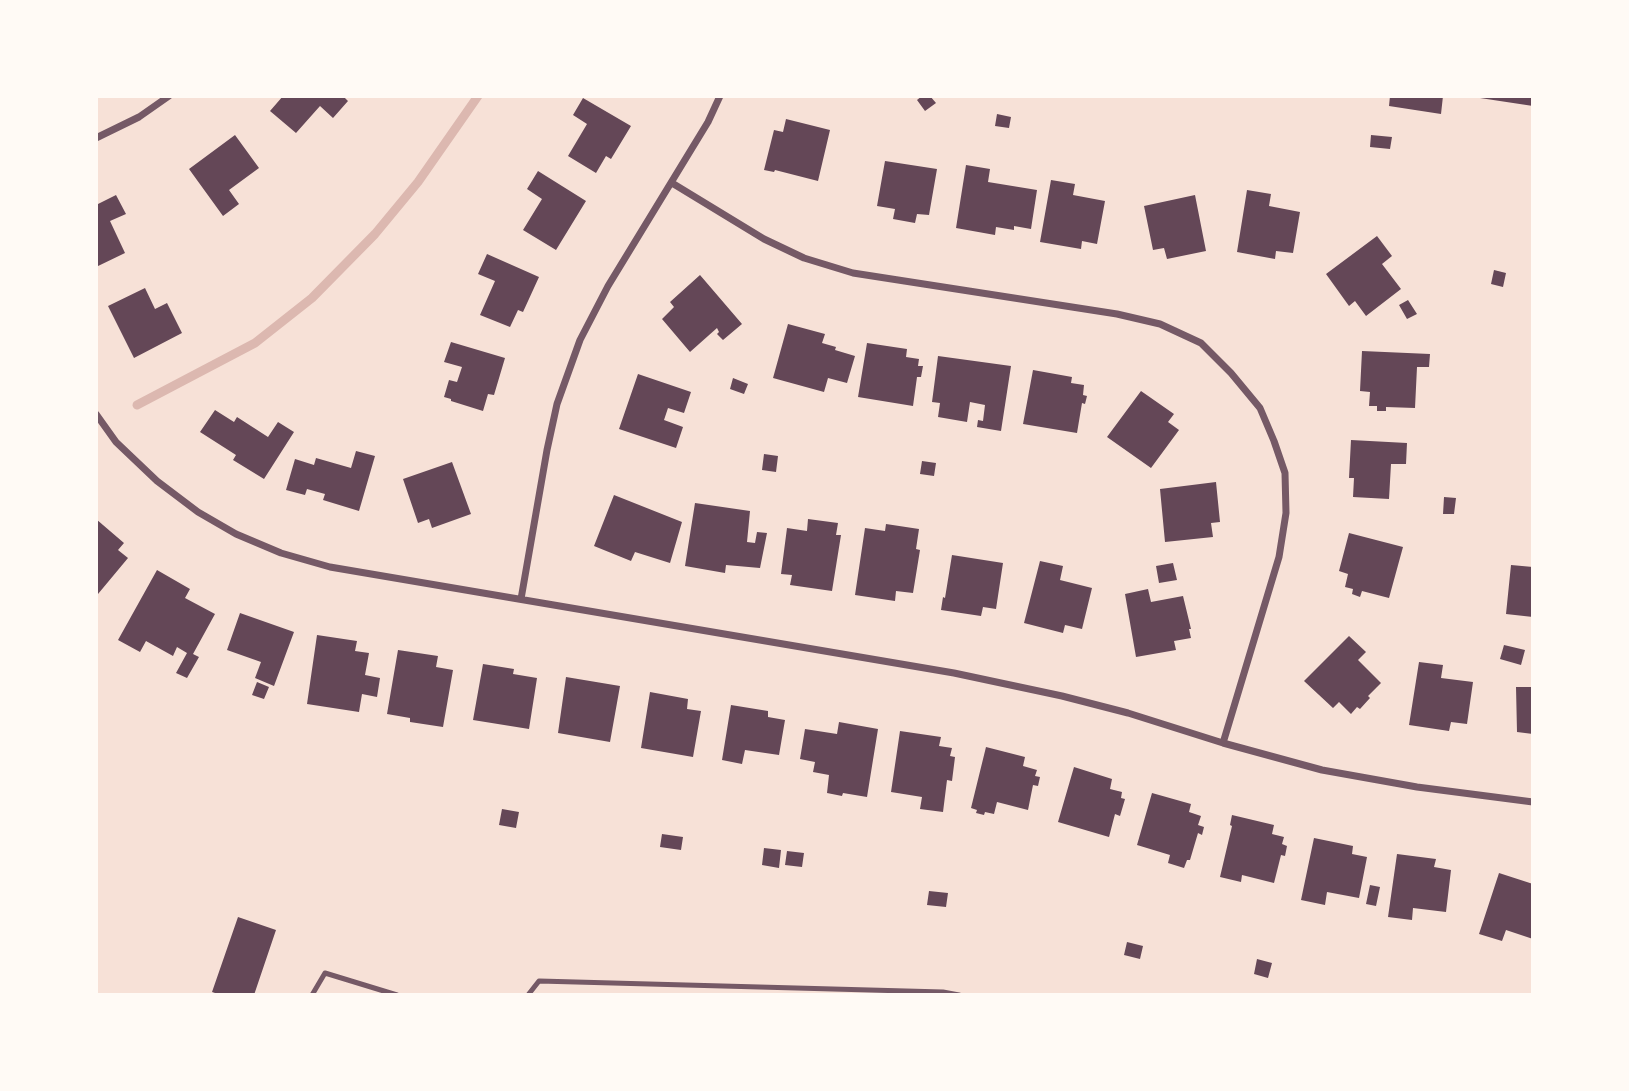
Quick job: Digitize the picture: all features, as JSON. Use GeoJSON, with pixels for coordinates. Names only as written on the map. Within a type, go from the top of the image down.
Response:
{"type":"FeatureCollection","features":[{"type":"Feature","properties":{"kind":"street"},"geometry":{"type":"LineString","coordinates":[[96,138],[139,117],[169,96]]}},
{"type":"Feature","properties":{"kind":"street"},"geometry":{"type":"LineString","coordinates":[[521,599],[557,404],[579,340],[608,286],[708,122],[720,96]]}},
{"type":"Feature","properties":{"kind":"street"},"geometry":{"type":"LineString","coordinates":[[672,183],[764,239],[804,258],[853,273],[1117,314],[1160,324],[1201,344],[1231,373],[1260,408],[1274,441],[1285,473],[1286,513],[1279,557],[1223,743]]}},
{"type":"Feature","properties":{"kind":"street"},"geometry":{"type":"LineString","coordinates":[[96,414],[117,442],[157,481],[198,512],[236,534],[281,553],[330,567],[968,676],[1128,713],[1322,770],[1417,787],[1533,802]]}},
{"type":"Feature","properties":{"kind":"lane"},"geometry":{"type":"LineString","coordinates":[[312,995],[325,973],[397,995]]}},
{"type":"Feature","properties":{"kind":"lane"},"geometry":{"type":"LineString","coordinates":[[528,995],[540,981],[943,992],[959,995]]}},
{"type":"Feature","properties":{"kind":"building"},"geometry":{"type":"Polygon","coordinates":[[[283,96],[343,96],[348,101],[333,118],[320,106],[296,133],[270,111],[283,96]]]}},
{"type":"Feature","properties":{"kind":"building"},"geometry":{"type":"Polygon","coordinates":[[[922,96],[930,96],[936,103],[925,111],[917,100],[922,96]]]}},
{"type":"Feature","properties":{"kind":"building"},"geometry":{"type":"Polygon","coordinates":[[[1390,96],[1443,96],[1441,114],[1389,106],[1390,96]]]}},
{"type":"Feature","properties":{"kind":"building"},"geometry":{"type":"Polygon","coordinates":[[[1533,96],[1533,106],[1480,98],[1533,96]]]}},
{"type":"Feature","properties":{"kind":"building"},"geometry":{"type":"Polygon","coordinates":[[[583,98],[631,126],[611,159],[606,156],[596,173],[568,156],[587,124],[573,115],[583,98]]]}},
{"type":"Feature","properties":{"kind":"building"},"geometry":{"type":"Polygon","coordinates":[[[997,114],[1011,117],[1009,128],[995,126],[997,114]]]}},
{"type":"Feature","properties":{"kind":"building"},"geometry":{"type":"Polygon","coordinates":[[[786,119],[830,130],[818,181],[775,170],[764,170],[774,130],[783,132],[786,119]]]}},
{"type":"Feature","properties":{"kind":"building"},"geometry":{"type":"Polygon","coordinates":[[[235,135],[259,168],[229,190],[239,204],[223,216],[189,169],[235,135]]]}},
{"type":"Feature","properties":{"kind":"building"},"geometry":{"type":"Polygon","coordinates":[[[1371,135],[1392,137],[1390,149],[1370,147],[1371,135]]]}},
{"type":"Feature","properties":{"kind":"building"},"geometry":{"type":"Polygon","coordinates":[[[885,161],[937,169],[929,215],[917,214],[915,223],[893,219],[895,209],[877,206],[885,161]]]}},
{"type":"Feature","properties":{"kind":"building"},"geometry":{"type":"Polygon","coordinates":[[[966,165],[990,169],[988,182],[1037,190],[1031,229],[996,227],[995,235],[956,228],[966,165]]]}},
{"type":"Feature","properties":{"kind":"building"},"geometry":{"type":"Polygon","coordinates":[[[538,171],[586,201],[556,250],[523,230],[542,199],[527,189],[538,171]]]}},
{"type":"Feature","properties":{"kind":"building"},"geometry":{"type":"Polygon","coordinates":[[[1051,180],[1075,184],[1073,195],[1105,201],[1097,244],[1082,241],[1081,249],[1040,242],[1051,180]]]}},
{"type":"Feature","properties":{"kind":"building"},"geometry":{"type":"Polygon","coordinates":[[[1247,190],[1271,194],[1269,206],[1300,212],[1293,253],[1276,251],[1275,259],[1237,252],[1247,190]]]}},
{"type":"Feature","properties":{"kind":"building"},"geometry":{"type":"Polygon","coordinates":[[[116,195],[126,214],[110,221],[125,253],[96,267],[96,205],[116,195]]]}},
{"type":"Feature","properties":{"kind":"building"},"geometry":{"type":"Polygon","coordinates":[[[1195,195],[1206,251],[1167,259],[1164,248],[1153,250],[1144,206],[1195,195]]]}},
{"type":"Feature","properties":{"kind":"building"},"geometry":{"type":"Polygon","coordinates":[[[1377,236],[1392,256],[1382,264],[1401,289],[1366,316],[1355,301],[1349,306],[1326,274],[1377,236]]]}},
{"type":"Feature","properties":{"kind":"building"},"geometry":{"type":"Polygon","coordinates":[[[487,254],[539,277],[523,312],[518,310],[510,327],[480,315],[495,281],[478,274],[487,254]]]}},
{"type":"Feature","properties":{"kind":"building"},"geometry":{"type":"Polygon","coordinates":[[[1494,270],[1506,273],[1503,287],[1491,284],[1494,270]]]}},
{"type":"Feature","properties":{"kind":"building"},"geometry":{"type":"Polygon","coordinates":[[[700,275],[742,324],[723,340],[717,334],[717,328],[690,352],[662,319],[674,307],[670,302],[700,275]]]}},
{"type":"Feature","properties":{"kind":"building"},"geometry":{"type":"Polygon","coordinates":[[[145,288],[155,309],[167,303],[182,333],[134,358],[108,306],[145,288]]]}},
{"type":"Feature","properties":{"kind":"building"},"geometry":{"type":"Polygon","coordinates":[[[1408,300],[1417,314],[1407,319],[1399,305],[1408,300]]]}},
{"type":"Feature","properties":{"kind":"building"},"geometry":{"type":"Polygon","coordinates":[[[788,324],[825,334],[822,343],[855,356],[847,383],[828,378],[824,392],[773,378],[788,324]]]}},
{"type":"Feature","properties":{"kind":"building"},"geometry":{"type":"Polygon","coordinates":[[[451,342],[505,358],[494,395],[488,394],[483,411],[444,397],[449,380],[457,382],[462,367],[444,362],[451,342]]]}},
{"type":"Feature","properties":{"kind":"building"},"geometry":{"type":"Polygon","coordinates":[[[867,343],[907,349],[906,357],[919,359],[918,366],[923,366],[921,377],[917,377],[913,406],[858,397],[867,343]]]}},
{"type":"Feature","properties":{"kind":"building"},"geometry":{"type":"Polygon","coordinates":[[[1362,351],[1430,354],[1429,367],[1417,367],[1415,408],[1386,407],[1386,411],[1377,411],[1377,406],[1369,406],[1370,392],[1360,391],[1362,351]]]}},
{"type":"Feature","properties":{"kind":"building"},"geometry":{"type":"Polygon","coordinates":[[[938,356],[1011,366],[1001,431],[977,427],[978,420],[983,421],[985,405],[970,402],[967,422],[938,417],[940,403],[932,402],[938,356]]]}},
{"type":"Feature","properties":{"kind":"building"},"geometry":{"type":"Polygon","coordinates":[[[1033,370],[1072,377],[1071,383],[1084,385],[1083,395],[1087,396],[1085,404],[1082,403],[1077,433],[1023,424],[1033,370]]]}},
{"type":"Feature","properties":{"kind":"building"},"geometry":{"type":"Polygon","coordinates":[[[638,374],[691,392],[684,413],[668,408],[664,420],[683,427],[676,448],[619,429],[638,374]]]}},
{"type":"Feature","properties":{"kind":"building"},"geometry":{"type":"Polygon","coordinates":[[[733,378],[748,384],[744,394],[730,389],[733,378]]]}},
{"type":"Feature","properties":{"kind":"building"},"geometry":{"type":"Polygon","coordinates":[[[1141,391],[1174,414],[1168,422],[1179,430],[1151,468],[1107,437],[1141,391]]]}},
{"type":"Feature","properties":{"kind":"building"},"geometry":{"type":"Polygon","coordinates":[[[215,410],[234,422],[237,417],[268,437],[278,422],[294,432],[264,479],[233,460],[236,455],[200,432],[215,410]]]}},
{"type":"Feature","properties":{"kind":"building"},"geometry":{"type":"Polygon","coordinates":[[[1351,440],[1407,443],[1406,464],[1391,464],[1389,499],[1353,497],[1354,478],[1349,478],[1351,440]]]}},
{"type":"Feature","properties":{"kind":"building"},"geometry":{"type":"Polygon","coordinates":[[[356,451],[375,456],[359,511],[323,500],[325,494],[307,489],[305,495],[286,490],[295,459],[314,465],[316,458],[351,468],[356,451]]]}},
{"type":"Feature","properties":{"kind":"building"},"geometry":{"type":"Polygon","coordinates":[[[764,454],[778,456],[776,472],[762,470],[764,454]]]}},
{"type":"Feature","properties":{"kind":"building"},"geometry":{"type":"Polygon","coordinates":[[[922,461],[936,463],[934,476],[920,474],[922,461]]]}},
{"type":"Feature","properties":{"kind":"building"},"geometry":{"type":"Polygon","coordinates":[[[452,462],[471,514],[432,528],[429,519],[418,523],[403,479],[452,462]]]}},
{"type":"Feature","properties":{"kind":"building"},"geometry":{"type":"Polygon","coordinates":[[[1216,482],[1220,522],[1211,523],[1213,537],[1165,542],[1160,489],[1216,482]]]}},
{"type":"Feature","properties":{"kind":"building"},"geometry":{"type":"Polygon","coordinates":[[[614,495],[682,522],[670,563],[635,552],[631,561],[594,546],[614,495]]]}},
{"type":"Feature","properties":{"kind":"building"},"geometry":{"type":"Polygon","coordinates":[[[1444,497],[1456,498],[1454,514],[1443,514],[1444,497]]]}},
{"type":"Feature","properties":{"kind":"building"},"geometry":{"type":"Polygon","coordinates":[[[695,503],[750,511],[747,542],[755,543],[757,532],[767,533],[760,568],[726,565],[725,573],[685,566],[695,503]]]}},
{"type":"Feature","properties":{"kind":"building"},"geometry":{"type":"Polygon","coordinates":[[[96,519],[124,543],[118,550],[128,558],[98,594],[96,592],[96,519]]]}},
{"type":"Feature","properties":{"kind":"building"},"geometry":{"type":"Polygon","coordinates":[[[808,519],[838,523],[836,535],[841,535],[832,591],[790,585],[792,575],[781,574],[787,528],[807,531],[808,519]]]}},
{"type":"Feature","properties":{"kind":"building"},"geometry":{"type":"Polygon","coordinates":[[[886,524],[919,529],[916,549],[920,550],[913,593],[896,591],[895,601],[855,595],[865,528],[885,531],[886,524]]]}},
{"type":"Feature","properties":{"kind":"building"},"geometry":{"type":"Polygon","coordinates":[[[1349,533],[1403,547],[1389,598],[1362,591],[1360,597],[1352,594],[1353,589],[1345,587],[1348,574],[1339,571],[1349,533]]]}},
{"type":"Feature","properties":{"kind":"building"},"geometry":{"type":"Polygon","coordinates":[[[952,555],[1003,563],[996,609],[983,607],[981,616],[941,610],[952,555]]]}},
{"type":"Feature","properties":{"kind":"building"},"geometry":{"type":"Polygon","coordinates":[[[1040,561],[1063,566],[1060,580],[1092,588],[1082,629],[1065,625],[1063,633],[1024,623],[1040,561]]]}},
{"type":"Feature","properties":{"kind":"building"},"geometry":{"type":"Polygon","coordinates":[[[1173,563],[1177,580],[1159,583],[1156,566],[1173,563]]]}},
{"type":"Feature","properties":{"kind":"building"},"geometry":{"type":"Polygon","coordinates":[[[1511,565],[1533,567],[1533,617],[1506,614],[1511,565]]]}},
{"type":"Feature","properties":{"kind":"building"},"geometry":{"type":"Polygon","coordinates":[[[157,570],[190,589],[185,598],[215,614],[193,654],[199,657],[187,678],[176,673],[187,653],[177,647],[173,656],[146,641],[140,652],[118,640],[157,570]]]}},
{"type":"Feature","properties":{"kind":"building"},"geometry":{"type":"Polygon","coordinates":[[[1148,589],[1151,602],[1183,596],[1191,638],[1174,641],[1176,650],[1136,657],[1125,594],[1148,589]]]}},
{"type":"Feature","properties":{"kind":"building"},"geometry":{"type":"Polygon","coordinates":[[[240,613],[294,632],[274,686],[255,678],[261,662],[227,650],[240,613]]]}},
{"type":"Feature","properties":{"kind":"building"},"geometry":{"type":"Polygon","coordinates":[[[317,635],[357,641],[355,651],[369,653],[365,675],[380,678],[377,697],[362,694],[359,712],[307,704],[317,635]]]}},
{"type":"Feature","properties":{"kind":"building"},"geometry":{"type":"Polygon","coordinates":[[[1349,636],[1366,652],[1358,660],[1381,683],[1360,709],[1357,707],[1351,714],[1339,702],[1333,708],[1304,681],[1349,636]]]}},
{"type":"Feature","properties":{"kind":"building"},"geometry":{"type":"Polygon","coordinates":[[[1504,645],[1525,650],[1521,665],[1500,659],[1504,645]]]}},
{"type":"Feature","properties":{"kind":"building"},"geometry":{"type":"Polygon","coordinates":[[[398,650],[438,656],[436,667],[453,670],[443,727],[410,722],[410,718],[387,714],[398,650]]]}},
{"type":"Feature","properties":{"kind":"building"},"geometry":{"type":"Polygon","coordinates":[[[1419,662],[1443,665],[1441,678],[1473,682],[1467,724],[1451,722],[1449,731],[1409,725],[1419,662]]]}},
{"type":"Feature","properties":{"kind":"building"},"geometry":{"type":"Polygon","coordinates":[[[483,664],[514,669],[513,674],[537,678],[529,729],[473,720],[483,664]]]}},
{"type":"Feature","properties":{"kind":"building"},"geometry":{"type":"Polygon","coordinates":[[[566,677],[620,686],[610,742],[558,733],[566,677]]]}},
{"type":"Feature","properties":{"kind":"building"},"geometry":{"type":"Polygon","coordinates":[[[257,682],[269,687],[264,699],[252,695],[257,682]]]}},
{"type":"Feature","properties":{"kind":"building"},"geometry":{"type":"Polygon","coordinates":[[[1516,687],[1533,687],[1533,734],[1517,732],[1516,687]]]}},
{"type":"Feature","properties":{"kind":"building"},"geometry":{"type":"Polygon","coordinates":[[[650,692],[688,699],[687,709],[701,711],[693,757],[641,748],[650,692]]]}},
{"type":"Feature","properties":{"kind":"building"},"geometry":{"type":"Polygon","coordinates":[[[731,705],[768,711],[768,717],[785,720],[779,755],[745,750],[742,764],[722,760],[731,705]]]}},
{"type":"Feature","properties":{"kind":"building"},"geometry":{"type":"Polygon","coordinates":[[[839,722],[878,729],[867,797],[827,793],[829,775],[813,772],[815,762],[800,759],[805,729],[837,734],[839,722]]]}},
{"type":"Feature","properties":{"kind":"building"},"geometry":{"type":"Polygon","coordinates":[[[900,731],[941,737],[939,746],[952,748],[950,756],[955,757],[952,781],[947,780],[943,812],[920,809],[922,797],[891,792],[900,731]]]}},
{"type":"Feature","properties":{"kind":"building"},"geometry":{"type":"Polygon","coordinates":[[[986,747],[1025,757],[1023,766],[1037,770],[1035,776],[1040,777],[1038,786],[1033,785],[1028,810],[997,802],[994,814],[976,813],[977,810],[971,808],[986,747]]]}},
{"type":"Feature","properties":{"kind":"building"},"geometry":{"type":"Polygon","coordinates":[[[1074,767],[1112,779],[1110,789],[1122,792],[1121,798],[1125,799],[1120,816],[1115,814],[1109,837],[1058,822],[1074,767]]]}},
{"type":"Feature","properties":{"kind":"building"},"geometry":{"type":"Polygon","coordinates":[[[1152,793],[1191,804],[1189,812],[1201,816],[1198,825],[1204,827],[1202,835],[1198,833],[1190,860],[1187,860],[1184,868],[1168,863],[1170,855],[1137,845],[1152,793]]]}},
{"type":"Feature","properties":{"kind":"building"},"geometry":{"type":"Polygon","coordinates":[[[502,809],[519,812],[516,828],[499,825],[502,809]]]}},
{"type":"Feature","properties":{"kind":"building"},"geometry":{"type":"Polygon","coordinates":[[[1232,815],[1274,825],[1272,834],[1284,837],[1282,844],[1287,846],[1285,856],[1281,855],[1274,883],[1242,875],[1241,882],[1220,877],[1232,815]]]}},
{"type":"Feature","properties":{"kind":"building"},"geometry":{"type":"Polygon","coordinates":[[[662,834],[683,837],[681,850],[660,847],[662,834]]]}},
{"type":"Feature","properties":{"kind":"building"},"geometry":{"type":"Polygon","coordinates":[[[1314,838],[1353,846],[1352,854],[1367,857],[1359,898],[1327,892],[1325,905],[1301,900],[1314,838]]]}},
{"type":"Feature","properties":{"kind":"building"},"geometry":{"type":"Polygon","coordinates":[[[764,848],[781,850],[779,868],[762,865],[764,848]]]}},
{"type":"Feature","properties":{"kind":"building"},"geometry":{"type":"Polygon","coordinates":[[[787,851],[804,853],[802,867],[785,865],[787,851]]]}},
{"type":"Feature","properties":{"kind":"building"},"geometry":{"type":"Polygon","coordinates":[[[1397,854],[1436,859],[1434,867],[1451,870],[1446,912],[1413,908],[1412,920],[1388,917],[1397,854]]]}},
{"type":"Feature","properties":{"kind":"building"},"geometry":{"type":"Polygon","coordinates":[[[1499,873],[1533,884],[1533,939],[1506,930],[1502,941],[1479,934],[1499,873]]]}},
{"type":"Feature","properties":{"kind":"building"},"geometry":{"type":"Polygon","coordinates":[[[1370,885],[1380,887],[1376,906],[1366,904],[1370,885]]]}},
{"type":"Feature","properties":{"kind":"building"},"geometry":{"type":"Polygon","coordinates":[[[929,891],[948,893],[946,907],[927,905],[929,891]]]}},
{"type":"Feature","properties":{"kind":"building"},"geometry":{"type":"Polygon","coordinates":[[[238,917],[276,930],[254,995],[221,995],[212,992],[238,917]]]}},
{"type":"Feature","properties":{"kind":"building"},"geometry":{"type":"Polygon","coordinates":[[[1127,942],[1143,946],[1140,959],[1124,955],[1127,942]]]}},
{"type":"Feature","properties":{"kind":"building"},"geometry":{"type":"Polygon","coordinates":[[[1257,959],[1272,963],[1268,978],[1254,974],[1257,959]]]}},
{"type":"Feature","properties":{"kind":"waterway"},"geometry":{"type":"LineString","coordinates":[[137,405],[255,343],[312,298],[375,234],[418,182],[478,96]]}}]}
